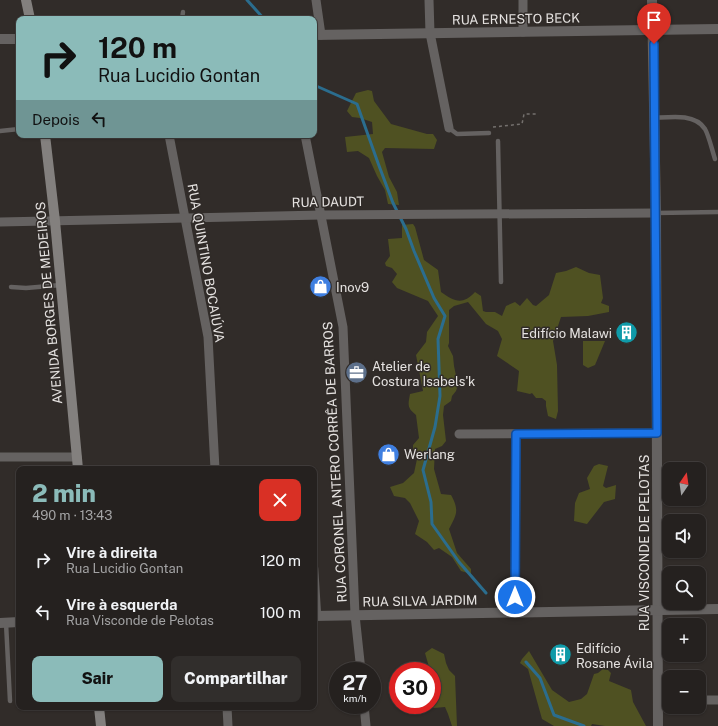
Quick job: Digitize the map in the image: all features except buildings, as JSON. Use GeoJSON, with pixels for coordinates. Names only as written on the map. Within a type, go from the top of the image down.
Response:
{"type":"FeatureCollection","features":[{"type":"Feature","properties":{"kind":"main road"},"geometry":{"type":"LineString","coordinates":[[26,0],[29,16]]}},
{"type":"Feature","properties":{"kind":"main road","name":"AVENIDA BORGES DE MEDEIROS"},"geometry":{"type":"LineString","coordinates":[[45,138],[55,221],[78,466]]}},
{"type":"Feature","properties":{"kind":"main road"},"geometry":{"type":"LineString","coordinates":[[99,710],[101,726]]}},
{"type":"Feature","properties":{"kind":"street"},"geometry":{"type":"LineString","coordinates":[[316,0],[317,16]]}},
{"type":"Feature","properties":{"kind":"street"},"geometry":{"type":"LineString","coordinates":[[429,0],[430,33],[448,128]]}},
{"type":"Feature","properties":{"kind":"street"},"geometry":{"type":"LineString","coordinates":[[523,0],[523,32]]}},
{"type":"Feature","properties":{"kind":"street","name":"RUA VISCONDE DE PELOTAS"},"geometry":{"type":"LineString","coordinates":[[652,0],[656,214],[658,726]]}},
{"type":"Feature","properties":{"kind":"street"},"geometry":{"type":"LineString","coordinates":[[317,18],[318,35]]}},
{"type":"Feature","properties":{"kind":"street","name":"RUA ERNESTO BECK"},"geometry":{"type":"LineString","coordinates":[[318,35],[718,29]]}},
{"type":"Feature","properties":{"kind":"street"},"geometry":{"type":"LineString","coordinates":[[0,39],[16,39]]}},
{"type":"Feature","properties":{"kind":"street","name":"RUA QUINTINO BOCAIÚVA"},"geometry":{"type":"LineString","coordinates":[[170,138],[208,337],[215,466]]}},
{"type":"Feature","properties":{"kind":"street","name":"RUA CORONEL ANTERO CORRÊA DE BARROS"},"geometry":{"type":"LineString","coordinates":[[306,138],[343,327],[355,614],[360,662]]}},
{"type":"Feature","properties":{"kind":"street","name":"RUA DAUDT"},"geometry":{"type":"LineString","coordinates":[[0,222],[320,215],[656,214]]}},
{"type":"Feature","properties":{"kind":"street"},"geometry":{"type":"LineString","coordinates":[[459,434],[657,433]]}},
{"type":"Feature","properties":{"kind":"street"},"geometry":{"type":"LineString","coordinates":[[515,612],[516,434]]}},
{"type":"Feature","properties":{"kind":"street"},"geometry":{"type":"LineString","coordinates":[[0,457],[77,457]]}},
{"type":"Feature","properties":{"kind":"street","name":"RUA SILVA JARDIM"},"geometry":{"type":"LineString","coordinates":[[317,616],[355,614],[718,609]]}},
{"type":"Feature","properties":{"kind":"street"},"geometry":{"type":"LineString","coordinates":[[3,623],[16,622]]}},
{"type":"Feature","properties":{"kind":"street"},"geometry":{"type":"LineString","coordinates":[[706,700],[718,700]]}},
{"type":"Feature","properties":{"kind":"street"},"geometry":{"type":"LineString","coordinates":[[227,710],[228,726]]}},
{"type":"Feature","properties":{"kind":"street"},"geometry":{"type":"LineString","coordinates":[[365,714],[366,726]]}},
{"type":"Feature","properties":{"kind":"lane"},"geometry":{"type":"LineString","coordinates":[[182,16],[183,12]]}},
{"type":"Feature","properties":{"kind":"lane"},"geometry":{"type":"LineString","coordinates":[[655,118],[685,118],[696,120],[704,128],[715,158]]}},
{"type":"Feature","properties":{"kind":"lane"},"geometry":{"type":"LineString","coordinates":[[448,128],[457,134],[489,133]]}},
{"type":"Feature","properties":{"kind":"lane"},"geometry":{"type":"LineString","coordinates":[[0,131],[16,129]]}},
{"type":"Feature","properties":{"kind":"lane"},"geometry":{"type":"LineString","coordinates":[[498,141],[500,282]]}},
{"type":"Feature","properties":{"kind":"lane"},"geometry":{"type":"LineString","coordinates":[[656,214],[718,212]]}},
{"type":"Feature","properties":{"kind":"lane"},"geometry":{"type":"LineString","coordinates":[[11,287],[26,288],[61,285]]}},
{"type":"Feature","properties":{"kind":"lane"},"geometry":{"type":"LineString","coordinates":[[3,623],[10,701]]}},
{"type":"Feature","properties":{"kind":"path"},"geometry":{"type":"LineString","coordinates":[[489,133],[493,127],[522,124],[524,114],[537,114]]}},
{"type":"Feature","properties":{"kind":"green space"},"geometry":{"type":"Polygon","coordinates":[[[368,90],[372,91],[374,101],[391,124],[427,134],[433,134],[437,140],[434,149],[385,148],[382,152],[389,177],[397,192],[399,205],[388,204],[385,190],[369,158],[358,151],[347,152],[345,137],[373,134],[372,122],[352,117],[347,111],[356,93],[368,90]]]}},
{"type":"Feature","properties":{"kind":"green space"},"geometry":{"type":"Polygon","coordinates":[[[413,224],[424,260],[438,270],[441,292],[454,300],[462,301],[475,292],[481,296],[483,311],[495,312],[502,316],[506,306],[515,302],[520,306],[527,298],[533,305],[536,306],[549,295],[556,273],[576,267],[589,273],[600,275],[603,298],[601,303],[609,306],[609,312],[588,316],[561,317],[553,341],[557,365],[558,411],[556,419],[548,416],[546,401],[542,398],[536,398],[532,393],[530,394],[517,391],[519,371],[497,356],[502,339],[498,331],[486,324],[468,302],[454,306],[449,310],[448,346],[453,356],[458,385],[451,401],[444,406],[443,415],[446,441],[442,446],[435,449],[434,469],[441,494],[451,495],[454,500],[456,513],[449,529],[457,553],[471,569],[471,574],[461,571],[452,557],[439,548],[434,550],[427,542],[415,534],[419,521],[410,503],[405,498],[394,496],[390,487],[403,483],[414,473],[417,459],[413,445],[419,438],[416,415],[409,406],[410,394],[423,391],[416,355],[426,342],[427,332],[438,316],[428,301],[397,288],[392,282],[397,274],[392,268],[386,266],[385,263],[390,256],[388,239],[402,238],[402,225],[413,224]]]}},
{"type":"Feature","properties":{"kind":"green space"},"geometry":{"type":"Polygon","coordinates":[[[583,341],[605,341],[595,365],[588,368],[583,365],[583,341]]]}},
{"type":"Feature","properties":{"kind":"green space"},"geometry":{"type":"Polygon","coordinates":[[[599,464],[608,466],[603,486],[606,488],[616,485],[615,499],[604,502],[587,524],[574,521],[575,503],[579,493],[590,489],[587,478],[594,466],[599,464]]]}},
{"type":"Feature","properties":{"kind":"green space"},"geometry":{"type":"Polygon","coordinates":[[[432,648],[444,654],[449,670],[455,676],[457,726],[452,726],[445,707],[441,707],[441,662],[428,662],[425,653],[432,648]]]}},
{"type":"Feature","properties":{"kind":"green space"},"geometry":{"type":"Polygon","coordinates":[[[529,651],[552,690],[569,702],[581,699],[587,694],[594,674],[603,669],[608,670],[611,673],[609,681],[631,690],[633,702],[646,726],[605,726],[592,724],[591,726],[554,726],[542,719],[528,669],[520,663],[529,651]]]}},
{"type":"Feature","properties":{"kind":"waterway"},"geometry":{"type":"LineString","coordinates":[[247,0],[261,16]]}},
{"type":"Feature","properties":{"kind":"waterway"},"geometry":{"type":"LineString","coordinates":[[317,86],[357,104],[393,203],[406,229],[434,298],[445,316],[438,339],[440,396],[435,427],[423,470],[431,502],[432,524],[459,562],[486,593]]}},
{"type":"Feature","properties":{"kind":"waterway"},"geometry":{"type":"LineString","coordinates":[[526,662],[540,678],[554,715],[584,726]]}},
{"type":"Feature","properties":{"kind":"place","name":"Inov9"},"geometry":{"type":"Point","coordinates":[320,287]}},
{"type":"Feature","properties":{"kind":"place","name":"Edifício Malawi"},"geometry":{"type":"Point","coordinates":[627,333]}},
{"type":"Feature","properties":{"kind":"place","name":"Atelier de Costura Isabels'k"},"geometry":{"type":"Point","coordinates":[357,373]}},
{"type":"Feature","properties":{"kind":"place","name":"Werlang"},"geometry":{"type":"Point","coordinates":[388,454]}},
{"type":"Feature","properties":{"kind":"place","name":"Edifício Rosane Ávila"},"geometry":{"type":"Point","coordinates":[560,655]}},
{"type":"Feature","properties":{"kind":"route"},"geometry":{"type":"LineString","coordinates":[[515,597],[516,434],[657,433],[654,44]]}}]}
